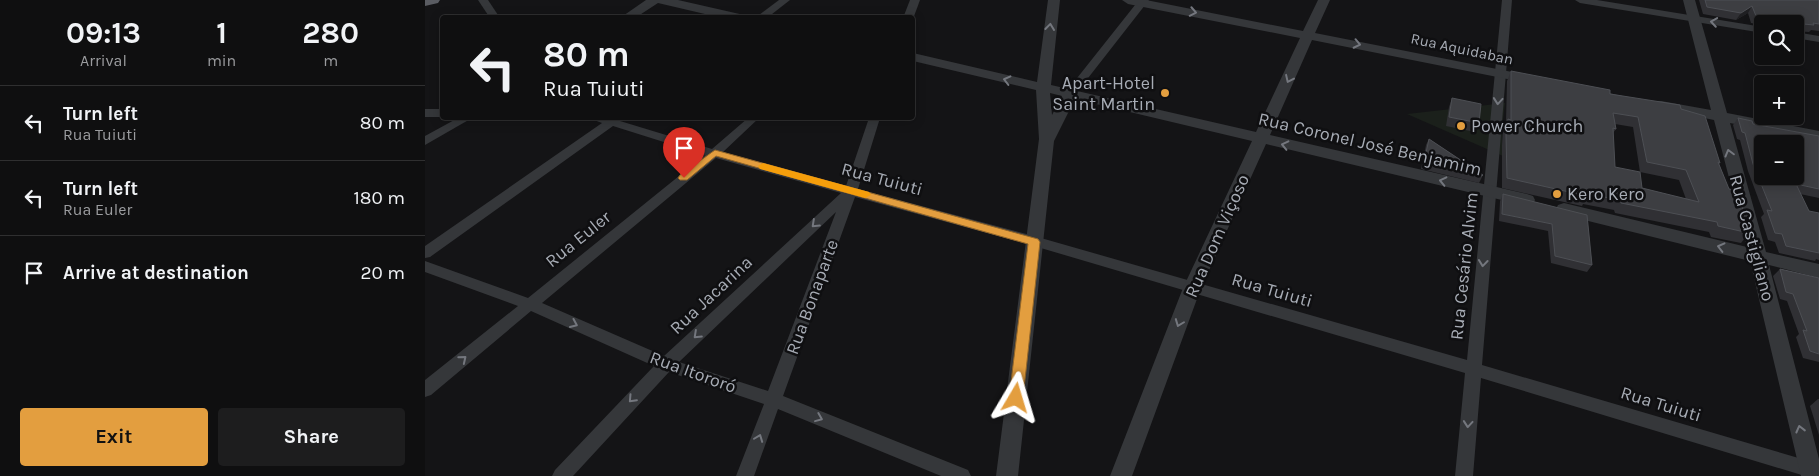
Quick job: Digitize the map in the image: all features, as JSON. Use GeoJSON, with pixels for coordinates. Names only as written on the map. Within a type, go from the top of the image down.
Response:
{"type":"FeatureCollection","features":[{"type":"Feature","properties":{"kind":"highway"},"geometry":{"type":"LineString","coordinates":[[425,1],[432,0]]}},
{"type":"Feature","properties":{"kind":"street"},"geometry":{"type":"LineString","coordinates":[[483,0],[493,15]]}},
{"type":"Feature","properties":{"kind":"street"},"geometry":{"type":"LineString","coordinates":[[631,15],[654,0]]}},
{"type":"Feature","properties":{"kind":"street"},"geometry":{"type":"LineString","coordinates":[[663,0],[727,15]]}},
{"type":"Feature","properties":{"kind":"street"},"geometry":{"type":"LineString","coordinates":[[764,15],[785,0]]}},
{"type":"Feature","properties":{"kind":"street"},"geometry":{"type":"LineString","coordinates":[[910,15],[915,0]]}},
{"type":"Feature","properties":{"kind":"street"},"geometry":{"type":"LineString","coordinates":[[1007,476],[1047,139],[1043,89],[1054,0]]}},
{"type":"Feature","properties":{"kind":"street","name":"Rua Aquidaban"},"geometry":{"type":"LineString","coordinates":[[1128,0],[1143,1],[1548,83]]}},
{"type":"Feature","properties":{"kind":"street","name":"Rua Dom Viçoso"},"geometry":{"type":"LineString","coordinates":[[1121,476],[1193,288],[1324,0]]}},
{"type":"Feature","properties":{"kind":"street","name":"Rua Cesário Alvim"},"geometry":{"type":"LineString","coordinates":[[1464,476],[1507,0]]}},
{"type":"Feature","properties":{"kind":"street"},"geometry":{"type":"LineString","coordinates":[[1580,0],[1754,29]]}},
{"type":"Feature","properties":{"kind":"street","name":"Rua Castigliano"},"geometry":{"type":"LineString","coordinates":[[1689,0],[1814,472]]}},
{"type":"Feature","properties":{"kind":"street"},"geometry":{"type":"LineString","coordinates":[[1047,139],[1070,94],[1143,1]]}},
{"type":"Feature","properties":{"kind":"street"},"geometry":{"type":"LineString","coordinates":[[1804,36],[1819,39]]}},
{"type":"Feature","properties":{"kind":"street","name":"Rua Coronel José Benjamim"},"geometry":{"type":"LineString","coordinates":[[915,57],[1260,140],[1543,204],[1819,271]]}},
{"type":"Feature","properties":{"kind":"street"},"geometry":{"type":"LineString","coordinates":[[1643,102],[1819,136]]}},
{"type":"Feature","properties":{"kind":"street"},"geometry":{"type":"LineString","coordinates":[[425,113],[440,112]]}},
{"type":"Feature","properties":{"kind":"street"},"geometry":{"type":"LineString","coordinates":[[425,141],[462,120]]}},
{"type":"Feature","properties":{"kind":"street"},"geometry":{"type":"LineString","coordinates":[[425,253],[614,120]]}},
{"type":"Feature","properties":{"kind":"street","name":"Rua Tuiuti"},"geometry":{"type":"LineString","coordinates":[[614,120],[715,153],[1473,368],[1814,472]]}},
{"type":"Feature","properties":{"kind":"street","name":"Rua Euler"},"geometry":{"type":"LineString","coordinates":[[425,390],[715,153],[752,120]]}},
{"type":"Feature","properties":{"kind":"street","name":"Rua Bonaparte"},"geometry":{"type":"LineString","coordinates":[[745,476],[851,191],[874,120]]}},
{"type":"Feature","properties":{"kind":"street","name":"Rua Jacarina"},"geometry":{"type":"LineString","coordinates":[[561,476],[666,364],[851,191]]}},
{"type":"Feature","properties":{"kind":"street","name":"Rua Itororó"},"geometry":{"type":"LineString","coordinates":[[425,266],[529,304],[666,364],[774,400],[962,476]]}},
{"type":"Feature","properties":{"kind":"shaded area"},"geometry":{"type":"Polygon","coordinates":[[[1505,103],[1502,128],[1503,156],[1407,114],[1505,103]]]}},
{"type":"Feature","properties":{"kind":"building"},"geometry":{"type":"Polygon","coordinates":[[[1705,0],[1819,0],[1819,24],[1804,24],[1804,15],[1756,15],[1752,6],[1741,13],[1707,7],[1705,0]]]}},
{"type":"Feature","properties":{"kind":"building"},"geometry":{"type":"Polygon","coordinates":[[[1511,71],[1610,90],[1610,94],[1680,105],[1681,109],[1705,116],[1720,163],[1718,162],[1729,189],[1738,191],[1749,233],[1718,226],[1717,222],[1621,203],[1621,200],[1587,194],[1587,196],[1507,178],[1506,135],[1508,119],[1511,120],[1511,71]],[[1613,113],[1616,129],[1613,128],[1615,167],[1640,172],[1642,188],[1699,202],[1686,170],[1647,162],[1638,117],[1613,113]]]}},
{"type":"Feature","properties":{"kind":"building"},"geometry":{"type":"Polygon","coordinates":[[[1452,98],[1481,104],[1479,123],[1449,117],[1452,98]]]}},
{"type":"Feature","properties":{"kind":"building"},"geometry":{"type":"Polygon","coordinates":[[[1738,118],[1752,121],[1754,125],[1819,136],[1819,189],[1801,185],[1804,185],[1804,135],[1754,135],[1754,166],[1745,133],[1742,132],[1738,118]]]}},
{"type":"Feature","properties":{"kind":"building"},"geometry":{"type":"Polygon","coordinates":[[[1429,139],[1483,175],[1424,162],[1429,139]]]}},
{"type":"Feature","properties":{"kind":"building"},"geometry":{"type":"Polygon","coordinates":[[[1761,185],[1796,185],[1809,211],[1819,213],[1819,253],[1786,246],[1782,234],[1775,233],[1767,210],[1772,211],[1761,185]]]}},
{"type":"Feature","properties":{"kind":"building"},"geometry":{"type":"Polygon","coordinates":[[[1503,194],[1587,215],[1592,265],[1555,256],[1552,224],[1502,214],[1503,194]]]}},
{"type":"Feature","properties":{"kind":"building"},"geometry":{"type":"Polygon","coordinates":[[[1780,269],[1819,278],[1819,354],[1810,351],[1803,330],[1807,331],[1793,294],[1786,292],[1780,269]]]}},
{"type":"Feature","properties":{"kind":"slow traffic"},"geometry":{"type":"LineString","coordinates":[[763,166],[865,195]]}},
{"type":"Feature","properties":{"kind":"place","name":"Apart-Hotel Saint Martin"},"geometry":{"type":"Point","coordinates":[1165,93]}},
{"type":"Feature","properties":{"kind":"place","name":"Power Church"},"geometry":{"type":"Point","coordinates":[1461,126]}},
{"type":"Feature","properties":{"kind":"place","name":"Kero Kero"},"geometry":{"type":"Point","coordinates":[1557,194]}},
{"type":"Feature","properties":{"kind":"route"},"geometry":{"type":"LineString","coordinates":[[684,178],[715,153],[1034,242],[1016,398]]}}]}
